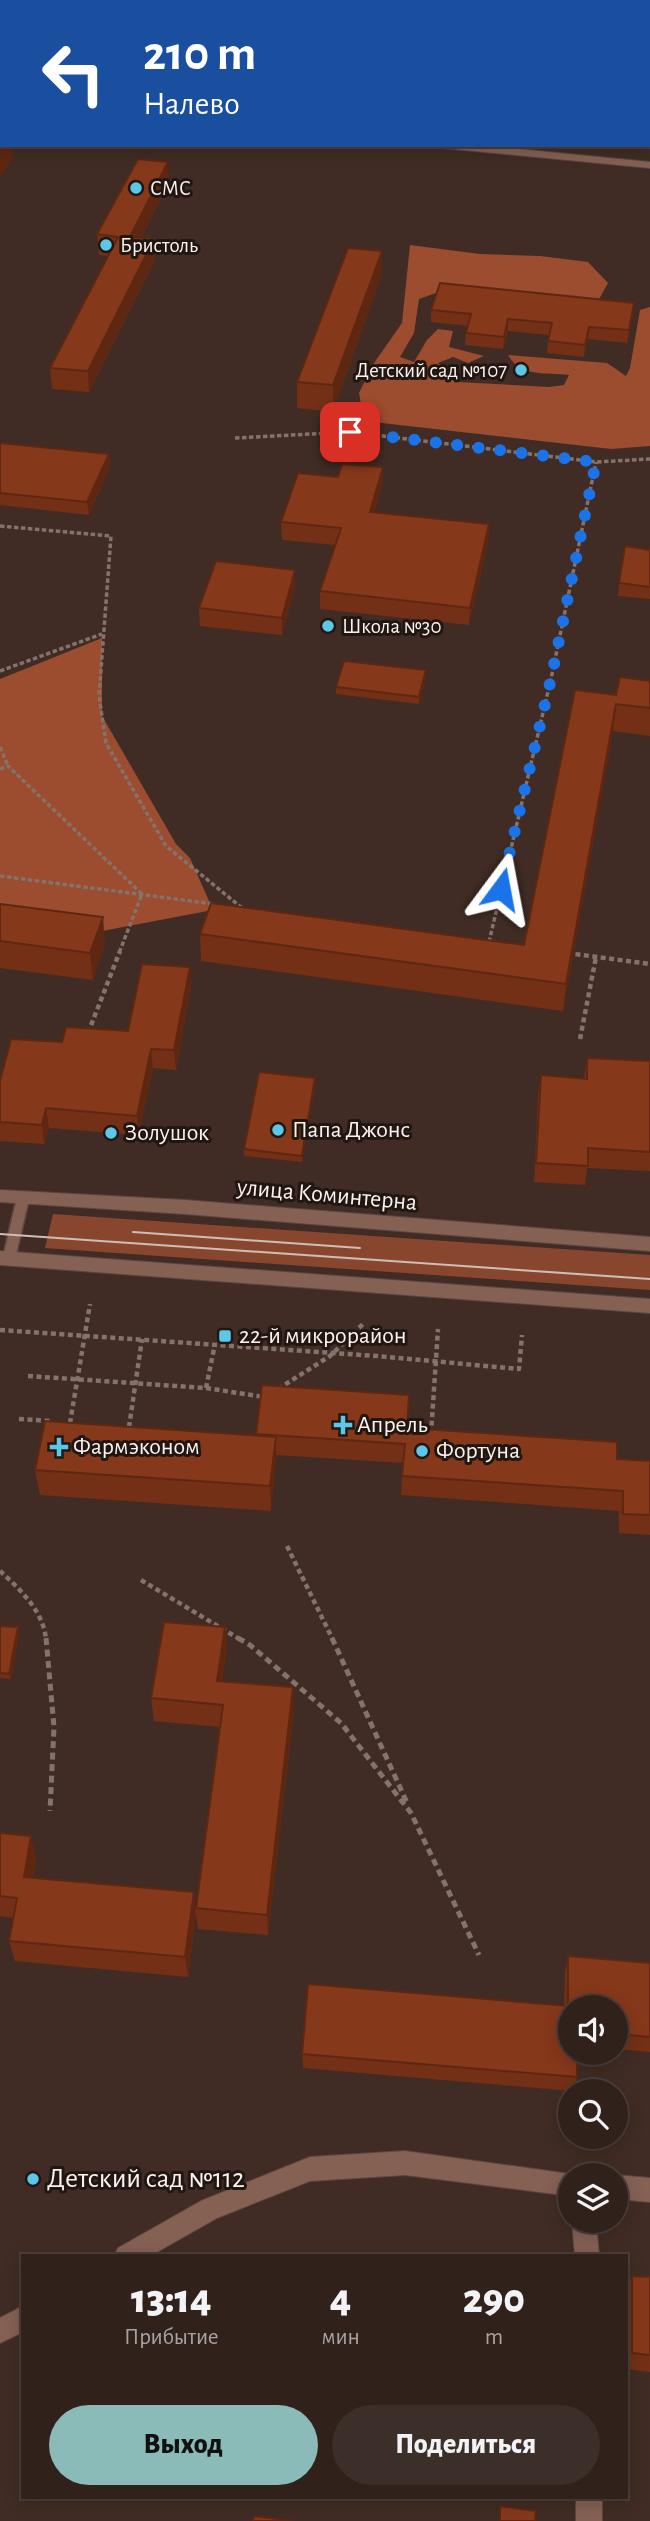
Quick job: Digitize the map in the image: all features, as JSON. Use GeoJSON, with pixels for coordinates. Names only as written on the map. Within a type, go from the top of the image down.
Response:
{"type":"FeatureCollection","features":[{"type":"Feature","properties":{"kind":"street"},"geometry":{"type":"LineString","coordinates":[[465,147],[650,164]]}},
{"type":"Feature","properties":{"kind":"street","name":"улица Коминтерна"},"geometry":{"type":"LineString","coordinates":[[0,1196],[185,1207],[650,1244]]}},
{"type":"Feature","properties":{"kind":"street"},"geometry":{"type":"LineString","coordinates":[[5,1258],[650,1306]]}},
{"type":"Feature","properties":{"kind":"street"},"geometry":{"type":"LineString","coordinates":[[130,2254],[209,2209],[310,2169],[405,2163],[558,2182]]}},
{"type":"Feature","properties":{"kind":"street"},"geometry":{"type":"LineString","coordinates":[[628,2188],[650,2190]]}},
{"type":"Feature","properties":{"kind":"street"},"geometry":{"type":"LineString","coordinates":[[585,2233],[587,2254]]}},
{"type":"Feature","properties":{"kind":"street"},"geometry":{"type":"LineString","coordinates":[[0,2331],[21,2319]]}},
{"type":"Feature","properties":{"kind":"street"},"geometry":{"type":"LineString","coordinates":[[589,2499],[589,2521]]}},
{"type":"Feature","properties":{"kind":"lane"},"geometry":{"type":"LineString","coordinates":[[5,1258],[23,1198]]}},
{"type":"Feature","properties":{"kind":"path"},"geometry":{"type":"LineString","coordinates":[[235,438],[350,432],[596,462],[650,459]]}},
{"type":"Feature","properties":{"kind":"path"},"geometry":{"type":"LineString","coordinates":[[502,943],[488,942],[551,679],[596,462]]}},
{"type":"Feature","properties":{"kind":"path"},"geometry":{"type":"LineString","coordinates":[[0,526],[111,536],[99,696],[106,743],[166,846],[242,908]]}},
{"type":"Feature","properties":{"kind":"path"},"geometry":{"type":"LineString","coordinates":[[0,671],[102,634]]}},
{"type":"Feature","properties":{"kind":"path"},"geometry":{"type":"LineString","coordinates":[[0,747],[8,766],[142,894]]}},
{"type":"Feature","properties":{"kind":"path"},"geometry":{"type":"LineString","coordinates":[[0,769],[8,766]]}},
{"type":"Feature","properties":{"kind":"path"},"geometry":{"type":"LineString","coordinates":[[0,876],[217,904]]}},
{"type":"Feature","properties":{"kind":"path"},"geometry":{"type":"LineString","coordinates":[[88,1034],[142,894]]}},
{"type":"Feature","properties":{"kind":"path"},"geometry":{"type":"LineString","coordinates":[[229,906],[256,909]]}},
{"type":"Feature","properties":{"kind":"path"},"geometry":{"type":"LineString","coordinates":[[555,951],[650,964]]}},
{"type":"Feature","properties":{"kind":"path"},"geometry":{"type":"LineString","coordinates":[[580,1039],[596,957]]}},
{"type":"Feature","properties":{"kind":"path"},"geometry":{"type":"LineString","coordinates":[[70,1423],[90,1304]]}},
{"type":"Feature","properties":{"kind":"path"},"geometry":{"type":"LineString","coordinates":[[28,1376],[206,1388],[261,1398],[334,1353],[363,1324]]}},
{"type":"Feature","properties":{"kind":"path"},"geometry":{"type":"LineString","coordinates":[[430,1437],[438,1329]]}},
{"type":"Feature","properties":{"kind":"path"},"geometry":{"type":"LineString","coordinates":[[0,1330],[215,1344],[519,1369],[522,1335]]}},
{"type":"Feature","properties":{"kind":"path"},"geometry":{"type":"LineString","coordinates":[[129,1427],[142,1339]]}},
{"type":"Feature","properties":{"kind":"path"},"geometry":{"type":"LineString","coordinates":[[206,1388],[215,1344]]}},
{"type":"Feature","properties":{"kind":"path"},"geometry":{"type":"LineString","coordinates":[[19,1419],[82,1424]]}},
{"type":"Feature","properties":{"kind":"path"},"geometry":{"type":"LineString","coordinates":[[117,1426],[142,1428]]}},
{"type":"Feature","properties":{"kind":"path"},"geometry":{"type":"LineString","coordinates":[[287,1546],[303,1575],[479,1955]]}},
{"type":"Feature","properties":{"kind":"path"},"geometry":{"type":"LineString","coordinates":[[0,1571],[20,1589],[45,1626],[54,1727],[50,1811]]}},
{"type":"Feature","properties":{"kind":"path"},"geometry":{"type":"LineString","coordinates":[[142,1580],[250,1645],[341,1723],[411,1812]]}},
{"type":"Feature","properties":{"kind":"shaded area"},"geometry":{"type":"Polygon","coordinates":[[[410,245],[480,254],[540,256],[588,262],[608,283],[597,303],[450,288],[419,299],[414,333],[400,357],[414,362],[427,340],[438,329],[453,331],[449,347],[484,356],[468,363],[453,357],[438,363],[458,382],[549,387],[564,385],[569,375],[527,371],[513,362],[508,355],[607,363],[626,376],[630,368],[640,310],[650,307],[650,446],[611,449],[364,421],[359,393],[372,366],[402,323],[410,245]]]}},
{"type":"Feature","properties":{"kind":"shaded area"},"geometry":{"type":"Polygon","coordinates":[[[102,638],[102,716],[176,844],[190,858],[213,910],[81,935],[0,925],[0,679],[102,638]]]}},
{"type":"Feature","properties":{"kind":"shaded area"},"geometry":{"type":"Polygon","coordinates":[[[53,1214],[650,1255],[650,1290],[45,1248],[53,1214]]]}},
{"type":"Feature","properties":{"kind":"building"},"geometry":{"type":"Polygon","coordinates":[[[138,159],[168,162],[130,237],[154,239],[88,371],[50,368],[118,237],[97,234],[138,159]]]}},
{"type":"Feature","properties":{"kind":"building"},"geometry":{"type":"Polygon","coordinates":[[[348,248],[382,251],[333,385],[297,382],[348,248]]]}},
{"type":"Feature","properties":{"kind":"building"},"geometry":{"type":"Polygon","coordinates":[[[440,283],[634,303],[629,330],[589,327],[585,345],[548,341],[552,323],[508,319],[504,337],[466,333],[471,314],[431,310],[440,283]]]}},
{"type":"Feature","properties":{"kind":"building"},"geometry":{"type":"Polygon","coordinates":[[[0,443],[109,454],[87,502],[0,493],[0,443]]]}},
{"type":"Feature","properties":{"kind":"building"},"geometry":{"type":"Polygon","coordinates":[[[342,464],[383,467],[370,512],[489,524],[470,608],[320,591],[341,528],[281,522],[298,473],[338,477],[342,464]]]}},
{"type":"Feature","properties":{"kind":"building"},"geometry":{"type":"Polygon","coordinates":[[[625,546],[650,550],[650,587],[619,583],[625,546]]]}},
{"type":"Feature","properties":{"kind":"building"},"geometry":{"type":"Polygon","coordinates":[[[216,561],[295,570],[282,618],[199,608],[216,561]]]}},
{"type":"Feature","properties":{"kind":"building"},"geometry":{"type":"Polygon","coordinates":[[[344,661],[426,670],[419,697],[336,687],[344,661]]]}},
{"type":"Feature","properties":{"kind":"building"},"geometry":{"type":"Polygon","coordinates":[[[620,677],[650,681],[650,708],[616,704],[566,984],[200,934],[211,903],[524,945],[575,690],[616,695],[620,677]]]}},
{"type":"Feature","properties":{"kind":"building"},"geometry":{"type":"Polygon","coordinates":[[[0,904],[103,917],[90,953],[0,941],[0,904]]]}},
{"type":"Feature","properties":{"kind":"building"},"geometry":{"type":"Polygon","coordinates":[[[142,964],[190,967],[174,1050],[151,1049],[137,1116],[46,1108],[42,1125],[0,1122],[0,1081],[11,1039],[62,1042],[66,1027],[128,1031],[142,964]]]}},
{"type":"Feature","properties":{"kind":"building"},"geometry":{"type":"Polygon","coordinates":[[[587,1058],[650,1061],[650,1152],[588,1148],[588,1166],[536,1163],[541,1075],[587,1079],[587,1058]]]}},
{"type":"Feature","properties":{"kind":"building"},"geometry":{"type":"Polygon","coordinates":[[[259,1072],[315,1078],[302,1156],[244,1149],[259,1072]]]}},
{"type":"Feature","properties":{"kind":"building"},"geometry":{"type":"Polygon","coordinates":[[[262,1385],[409,1395],[407,1428],[617,1442],[617,1459],[650,1461],[650,1515],[623,1514],[623,1491],[402,1476],[405,1444],[256,1434],[262,1385]]]}},
{"type":"Feature","properties":{"kind":"building"},"geometry":{"type":"Polygon","coordinates":[[[45,1421],[276,1437],[270,1486],[35,1470],[45,1421]]]}},
{"type":"Feature","properties":{"kind":"building"},"geometry":{"type":"Polygon","coordinates":[[[164,1622],[225,1627],[217,1681],[293,1687],[267,1915],[196,1908],[223,1705],[151,1698],[164,1622]]]}},
{"type":"Feature","properties":{"kind":"building"},"geometry":{"type":"Polygon","coordinates":[[[0,1626],[18,1627],[9,1674],[0,1673],[0,1626]]]}},
{"type":"Feature","properties":{"kind":"building"},"geometry":{"type":"Polygon","coordinates":[[[0,1833],[31,1836],[24,1877],[194,1892],[185,1957],[9,1941],[17,1898],[0,1896],[0,1833]]]}},
{"type":"Feature","properties":{"kind":"building"},"geometry":{"type":"Polygon","coordinates":[[[568,1956],[650,1963],[650,2037],[628,2035],[628,1995],[568,1995],[568,1956]]]}},
{"type":"Feature","properties":{"kind":"building"},"geometry":{"type":"Polygon","coordinates":[[[308,1984],[558,2005],[558,2065],[577,2065],[577,2077],[302,2054],[308,1984]]]}},
{"type":"Feature","properties":{"kind":"building"},"geometry":{"type":"Polygon","coordinates":[[[632,2276],[650,2277],[650,2355],[632,2353],[632,2276]]]}},
{"type":"Feature","properties":{"kind":"building"},"geometry":{"type":"Polygon","coordinates":[[[500,2506],[536,2511],[535,2521],[500,2521],[500,2506]]]}},
{"type":"Feature","properties":{"kind":"building"},"geometry":{"type":"Polygon","coordinates":[[[254,2516],[293,2521],[253,2521],[254,2516]]]}},
{"type":"Feature","properties":{"kind":"tram line"},"geometry":{"type":"LineString","coordinates":[[133,1232],[360,1248]]}},
{"type":"Feature","properties":{"kind":"tram line"},"geometry":{"type":"LineString","coordinates":[[0,1234],[650,1279]]}},
{"type":"Feature","properties":{"kind":"place","name":"СМС"},"geometry":{"type":"Point","coordinates":[136,188]}},
{"type":"Feature","properties":{"kind":"place","name":"Бристоль"},"geometry":{"type":"Point","coordinates":[106,245]}},
{"type":"Feature","properties":{"kind":"place","name":"Детский сад №107"},"geometry":{"type":"Point","coordinates":[521,370]}},
{"type":"Feature","properties":{"kind":"place","name":"Школа №30"},"geometry":{"type":"Point","coordinates":[328,626]}},
{"type":"Feature","properties":{"kind":"place","name":"Папа Джонс"},"geometry":{"type":"Point","coordinates":[278,1130]}},
{"type":"Feature","properties":{"kind":"place","name":"Золушок"},"geometry":{"type":"Point","coordinates":[111,1133]}},
{"type":"Feature","properties":{"kind":"place","name":"22-й микрорайон"},"geometry":{"type":"Point","coordinates":[225,1336]}},
{"type":"Feature","properties":{"kind":"place","name":"Апрель"},"geometry":{"type":"Point","coordinates":[343,1425]}},
{"type":"Feature","properties":{"kind":"place","name":"Фармэконом"},"geometry":{"type":"Point","coordinates":[59,1447]}},
{"type":"Feature","properties":{"kind":"place","name":"Фортуна"},"geometry":{"type":"Point","coordinates":[422,1451]}},
{"type":"Feature","properties":{"kind":"place","name":"Детский сад №112"},"geometry":{"type":"Point","coordinates":[33,2179]}},
{"type":"Feature","properties":{"kind":"route"},"geometry":{"type":"LineString","coordinates":[[350,432],[596,462],[551,679],[501,889]]}}]}
